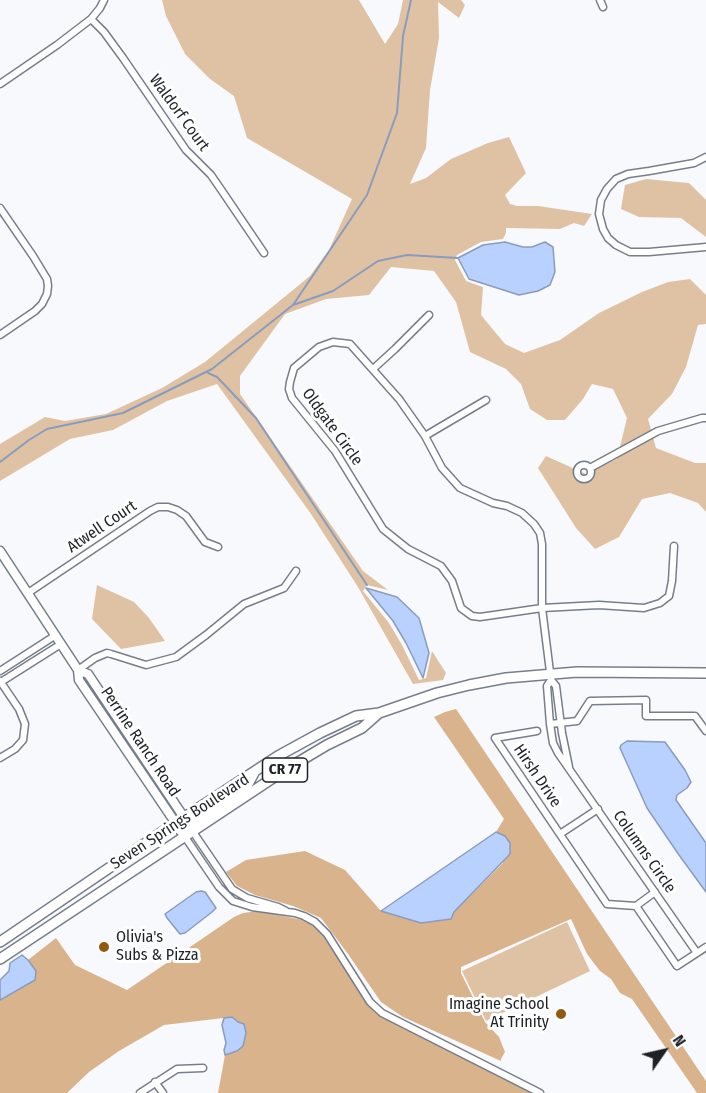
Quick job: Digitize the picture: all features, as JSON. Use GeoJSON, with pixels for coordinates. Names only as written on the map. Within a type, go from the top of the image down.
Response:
{"type":"FeatureCollection","features":[{"type":"Feature","properties":{"kind":"main road","name":"Seven Springs Boulevard"},"geometry":{"type":"LineString","coordinates":[[0,959],[242,790],[255,771],[287,750],[356,716],[379,713],[428,696],[506,678],[551,677],[596,671],[706,673]]}},
{"type":"Feature","properties":{"kind":"main road","name":"Seven Springs Boulevard"},"geometry":{"type":"LineString","coordinates":[[0,942],[185,828],[305,758],[362,728],[379,713]]}},
{"type":"Feature","properties":{"kind":"main road"},"geometry":{"type":"LineString","coordinates":[[23,943],[36,927],[39,916]]}},
{"type":"Feature","properties":{"kind":"street"},"geometry":{"type":"LineString","coordinates":[[0,84],[91,19],[104,0]]}},
{"type":"Feature","properties":{"kind":"street","name":"Waldorf Court"},"geometry":{"type":"LineString","coordinates":[[91,19],[104,32],[123,58],[186,150],[222,191],[264,253]]}},
{"type":"Feature","properties":{"kind":"street"},"geometry":{"type":"LineString","coordinates":[[706,157],[694,163],[628,174],[616,179],[601,200],[599,214],[608,238],[630,252],[706,247]]}},
{"type":"Feature","properties":{"kind":"street"},"geometry":{"type":"LineString","coordinates":[[0,208],[33,256],[47,279],[48,286],[42,304],[0,335]]}},
{"type":"Feature","properties":{"kind":"street"},"geometry":{"type":"LineString","coordinates":[[373,369],[429,315]]}},
{"type":"Feature","properties":{"kind":"street","name":"Oldgate Circle"},"geometry":{"type":"LineString","coordinates":[[542,608],[480,616],[472,616],[461,608],[452,581],[441,566],[408,549],[383,529],[335,451],[292,398],[289,389],[294,368],[320,347],[333,342],[350,344],[399,399],[425,436],[442,468],[460,488],[522,513],[534,524],[540,533],[542,544],[542,608],[551,677]]}},
{"type":"Feature","properties":{"kind":"street"},"geometry":{"type":"LineString","coordinates":[[425,436],[486,400]]}},
{"type":"Feature","properties":{"kind":"street"},"geometry":{"type":"LineString","coordinates":[[590,468],[658,431],[706,418]]}},
{"type":"Feature","properties":{"kind":"street","name":"Atwell Court"},"geometry":{"type":"LineString","coordinates":[[28,593],[158,507],[177,510],[186,516],[205,542],[218,547]]}},
{"type":"Feature","properties":{"kind":"street"},"geometry":{"type":"LineString","coordinates":[[542,608],[599,605],[644,608],[660,603],[669,596],[674,546]]}},
{"type":"Feature","properties":{"kind":"street","name":"Perrine Ranch Road"},"geometry":{"type":"LineString","coordinates":[[0,551],[78,670],[79,680],[185,828],[219,887],[233,901],[278,912],[286,911],[309,918],[321,928],[370,1002],[382,1013],[540,1093]]}},
{"type":"Feature","properties":{"kind":"street"},"geometry":{"type":"LineString","coordinates":[[78,670],[107,653],[146,665],[176,657],[244,604],[284,588],[296,570]]}},
{"type":"Feature","properties":{"kind":"street"},"geometry":{"type":"LineString","coordinates":[[0,671],[56,635]]}},
{"type":"Feature","properties":{"kind":"street"},"geometry":{"type":"LineString","coordinates":[[0,758],[15,749],[23,740],[25,724],[19,709],[1,682],[61,644]]}},
{"type":"Feature","properties":{"kind":"street","name":"Columns Circle"},"geometry":{"type":"LineString","coordinates":[[551,677],[556,686],[569,767]]}},
{"type":"Feature","properties":{"kind":"street","name":"Columns Circle"},"geometry":{"type":"LineString","coordinates":[[551,677],[547,686],[550,724],[558,753],[698,953]]}},
{"type":"Feature","properties":{"kind":"street"},"geometry":{"type":"LineString","coordinates":[[550,724],[577,721],[590,701],[646,700],[646,716],[695,716],[706,731]]}},
{"type":"Feature","properties":{"kind":"street","name":"Hirsh Drive"},"geometry":{"type":"LineString","coordinates":[[537,731],[495,738],[607,904],[636,906]]}},
{"type":"Feature","properties":{"kind":"street"},"geometry":{"type":"LineString","coordinates":[[560,834],[598,809]]}},
{"type":"Feature","properties":{"kind":"street"},"geometry":{"type":"LineString","coordinates":[[655,892],[636,906],[677,966],[706,947]]}},
{"type":"Feature","properties":{"kind":"street"},"geometry":{"type":"LineString","coordinates":[[140,1093],[177,1069],[203,1068]]}},
{"type":"Feature","properties":{"kind":"street"},"geometry":{"type":"LineString","coordinates":[[155,1082],[163,1093]]}},
{"type":"Feature","properties":{"kind":"shaded area"},"geometry":{"type":"Polygon","coordinates":[[[162,0],[359,0],[385,44],[398,24],[403,0],[461,0],[465,5],[459,18],[438,2],[439,38],[430,90],[426,148],[410,184],[426,178],[451,159],[488,143],[509,137],[526,173],[505,195],[510,204],[592,214],[584,226],[574,223],[560,229],[506,228],[503,239],[481,242],[457,255],[455,260],[466,281],[483,287],[481,315],[505,344],[524,353],[560,340],[599,313],[668,282],[690,279],[706,295],[706,324],[698,325],[686,367],[672,394],[648,419],[656,448],[695,463],[706,463],[706,512],[698,503],[670,493],[642,499],[619,537],[595,549],[576,528],[538,468],[546,456],[586,474],[617,459],[627,418],[613,389],[592,384],[583,399],[565,420],[547,420],[530,409],[521,384],[506,369],[470,352],[456,302],[434,271],[391,267],[369,295],[326,299],[285,314],[240,376],[240,394],[363,571],[388,590],[367,585],[363,591],[389,623],[419,680],[426,678],[432,651],[446,673],[443,680],[413,684],[358,587],[311,514],[217,384],[167,401],[113,430],[70,439],[0,481],[0,444],[45,417],[65,421],[106,414],[162,388],[205,362],[310,276],[329,250],[352,199],[247,138],[234,96],[210,79],[185,54],[166,16],[162,0]]]}},
{"type":"Feature","properties":{"kind":"shaded area"},"geometry":{"type":"Polygon","coordinates":[[[646,179],[689,183],[706,200],[706,237],[681,218],[639,217],[621,209],[625,185],[646,179]]]}},
{"type":"Feature","properties":{"kind":"shaded area"},"geometry":{"type":"Polygon","coordinates":[[[97,585],[134,602],[165,641],[121,649],[92,619],[97,585]]]}},
{"type":"Feature","properties":{"kind":"shaded area"},"geometry":{"type":"Polygon","coordinates":[[[456,709],[706,1081],[706,1093],[697,1093],[632,999],[620,993],[611,979],[600,971],[587,954],[571,919],[461,967],[461,973],[485,1022],[499,1037],[505,1052],[501,1061],[403,1017],[381,1002],[321,918],[293,906],[255,895],[237,886],[226,872],[246,860],[305,851],[345,870],[381,911],[421,923],[451,919],[454,912],[503,863],[505,836],[496,832],[504,819],[434,717],[456,709]]]}},
{"type":"Feature","properties":{"kind":"shaded area"},"geometry":{"type":"Polygon","coordinates":[[[258,911],[308,921],[323,936],[357,987],[380,1015],[533,1093],[218,1093],[225,1055],[237,1051],[238,1022],[232,1017],[164,1025],[119,1051],[89,1072],[67,1093],[0,1093],[0,1000],[34,980],[36,971],[28,960],[56,938],[75,965],[127,990],[234,917],[258,911]]]}},
{"type":"Feature","properties":{"kind":"shaded area"},"geometry":{"type":"Polygon","coordinates":[[[567,922],[590,971],[486,1021],[462,971],[567,922]]]}},
{"type":"Feature","properties":{"kind":"water"},"geometry":{"type":"Polygon","coordinates":[[[505,242],[532,247],[545,242],[553,247],[555,272],[550,285],[538,291],[519,295],[469,279],[458,258],[483,245],[505,242]]]}},
{"type":"Feature","properties":{"kind":"water"},"geometry":{"type":"Polygon","coordinates":[[[366,588],[397,597],[419,618],[429,653],[423,678],[393,621],[366,588]]]}},
{"type":"Feature","properties":{"kind":"water"},"geometry":{"type":"Polygon","coordinates":[[[627,741],[665,742],[685,770],[691,782],[677,795],[676,800],[706,843],[706,892],[647,808],[620,748],[627,741]]]}},
{"type":"Feature","properties":{"kind":"water"},"geometry":{"type":"Polygon","coordinates":[[[496,832],[505,836],[510,843],[510,854],[454,912],[451,919],[421,923],[381,911],[496,832]]]}},
{"type":"Feature","properties":{"kind":"water"},"geometry":{"type":"Polygon","coordinates":[[[196,892],[205,892],[216,908],[185,933],[180,934],[165,914],[196,892]]]}},
{"type":"Feature","properties":{"kind":"water"},"geometry":{"type":"Polygon","coordinates":[[[22,955],[36,971],[35,980],[0,1000],[0,980],[9,971],[10,963],[22,955]]]}},
{"type":"Feature","properties":{"kind":"water"},"geometry":{"type":"Polygon","coordinates":[[[232,1017],[244,1024],[246,1033],[243,1046],[225,1055],[226,1043],[222,1025],[224,1018],[232,1017]]]}},
{"type":"Feature","properties":{"kind":"waterway"},"geometry":{"type":"LineString","coordinates":[[0,462],[47,429],[123,413],[212,369],[293,305],[367,195],[397,113],[403,36],[411,0]]}},
{"type":"Feature","properties":{"kind":"waterway"},"geometry":{"type":"LineString","coordinates":[[293,305],[333,291],[378,261],[407,255],[458,258]]}},
{"type":"Feature","properties":{"kind":"waterway"},"geometry":{"type":"LineString","coordinates":[[208,373],[217,377],[256,418],[367,585]]}},
{"type":"Feature","properties":{"kind":"place","name":"Olivia's Subs & Pizza"},"geometry":{"type":"Point","coordinates":[104,947]}},
{"type":"Feature","properties":{"kind":"place","name":"Imagine School At Trinity"},"geometry":{"type":"Point","coordinates":[561,1014]}}]}
